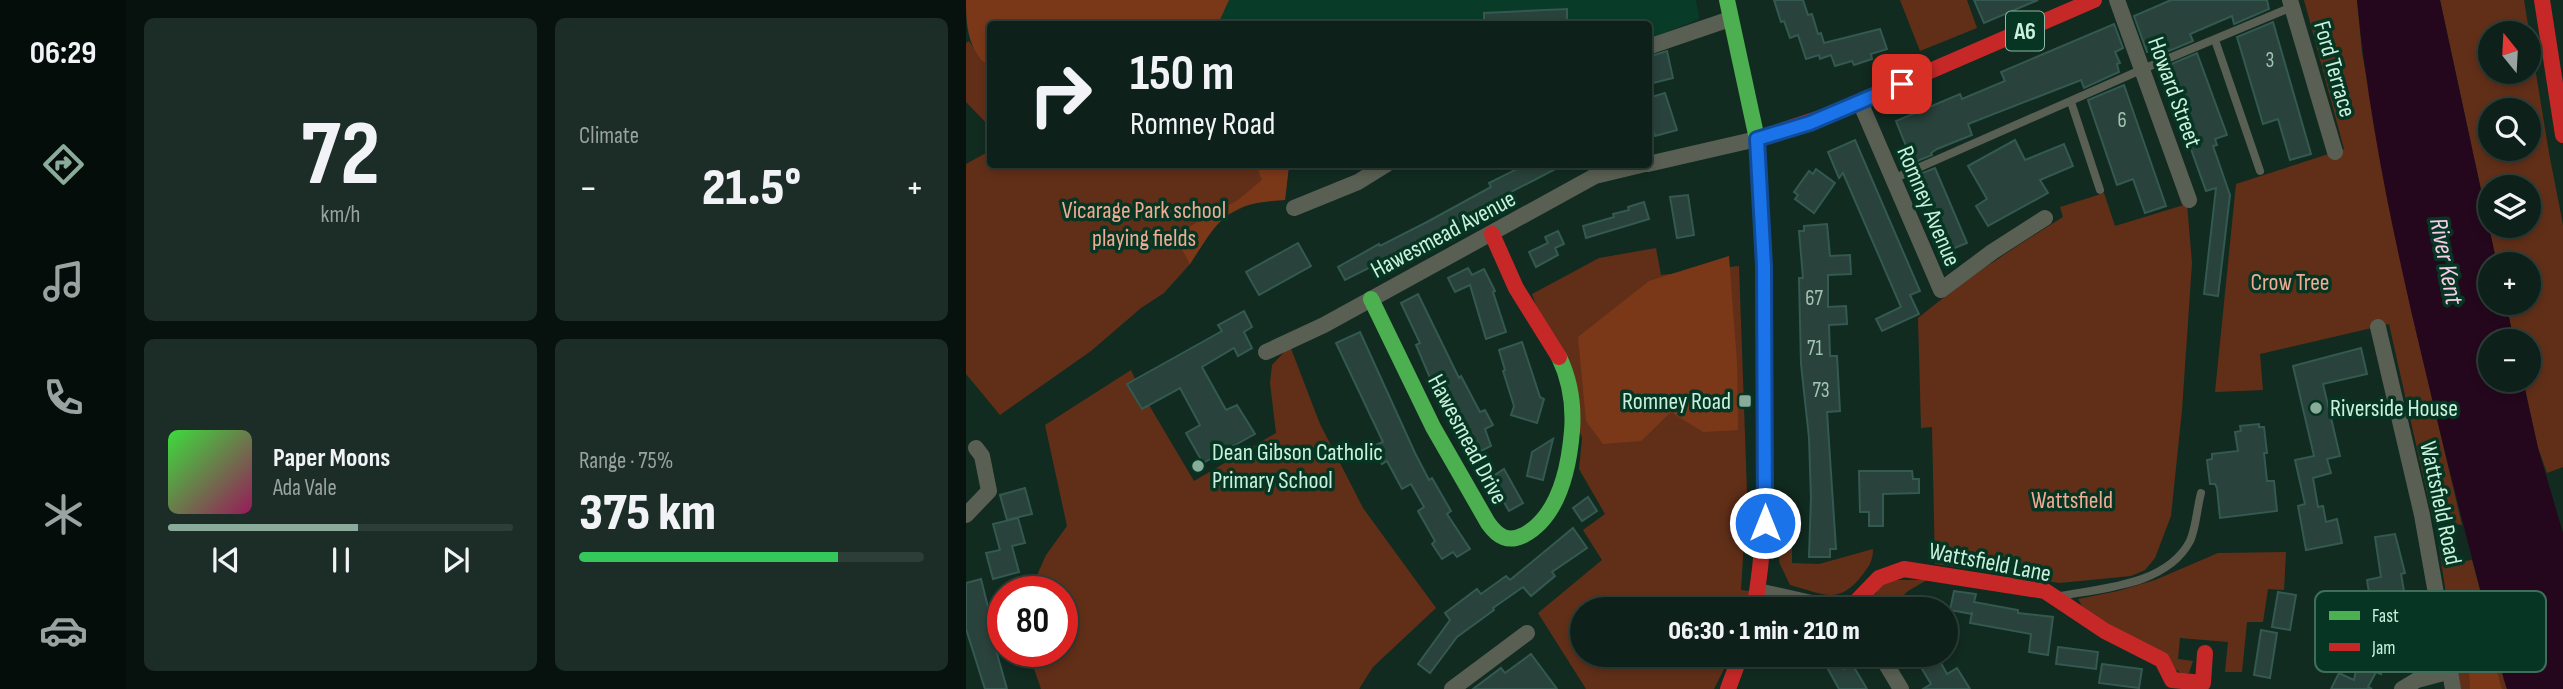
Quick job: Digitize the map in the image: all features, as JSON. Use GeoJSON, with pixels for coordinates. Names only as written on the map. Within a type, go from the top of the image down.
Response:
{"type":"FeatureCollection","features":[{"type":"Feature","properties":{"kind":"main road"},"geometry":{"type":"LineString","coordinates":[[1727,0],[1757,139],[1764,266],[1765,523],[1757,597]]}},
{"type":"Feature","properties":{"kind":"main road","name":"A6"},"geometry":{"type":"LineString","coordinates":[[1757,139],[1810,123],[2063,7],[2094,0]]}},
{"type":"Feature","properties":{"kind":"main road"},"geometry":{"type":"LineString","coordinates":[[2542,0],[2563,135]]}},
{"type":"Feature","properties":{"kind":"main road","name":"Hawesmead Drive"},"geometry":{"type":"LineString","coordinates":[[1371,299],[1433,427],[1488,523],[1496,535],[1510,540],[1525,536],[1539,527],[1551,510],[1559,489],[1573,442],[1571,390],[1559,358],[1516,287],[1492,234]]}},
{"type":"Feature","properties":{"kind":"main road","name":"Wattsfield Lane"},"geometry":{"type":"LineString","coordinates":[[1860,597],[1888,571],[1904,569],[2045,592],[2105,631],[2162,660],[2172,680],[2203,683],[2205,653]]}},
{"type":"Feature","properties":{"kind":"main road"},"geometry":{"type":"LineString","coordinates":[[1728,689],[1736,667]]}},
{"type":"Feature","properties":{"kind":"street","name":"Howard Street"},"geometry":{"type":"LineString","coordinates":[[2117,0],[2189,200]]}},
{"type":"Feature","properties":{"kind":"street","name":"Ford Terrace"},"geometry":{"type":"LineString","coordinates":[[2291,4],[2335,152]]}},
{"type":"Feature","properties":{"kind":"street"},"geometry":{"type":"LineString","coordinates":[[1652,46],[1730,19]]}},
{"type":"Feature","properties":{"kind":"street","name":"Romney Avenue"},"geometry":{"type":"LineString","coordinates":[[1860,102],[1941,290],[2045,218]]}},
{"type":"Feature","properties":{"kind":"street","name":"Hawesmead Avenue"},"geometry":{"type":"LineString","coordinates":[[1652,163],[1757,139]]}},
{"type":"Feature","properties":{"kind":"street"},"geometry":{"type":"LineString","coordinates":[[1294,208],[1358,182],[1381,168]]}},
{"type":"Feature","properties":{"kind":"street","name":"Hawesmead Avenue"},"geometry":{"type":"LineString","coordinates":[[1266,352],[1324,325],[1595,176],[1630,168]]}},
{"type":"Feature","properties":{"kind":"street","name":"Wattsfield Road"},"geometry":{"type":"LineString","coordinates":[[2378,327],[2422,515],[2436,591]]}},
{"type":"Feature","properties":{"kind":"street"},"geometry":{"type":"LineString","coordinates":[[966,514],[989,491],[982,456],[976,448]]}},
{"type":"Feature","properties":{"kind":"street"},"geometry":{"type":"LineString","coordinates":[[1758,591],[1785,597]]}},
{"type":"Feature","properties":{"kind":"street"},"geometry":{"type":"LineString","coordinates":[[1451,689],[1527,632]]}},
{"type":"Feature","properties":{"kind":"street"},"geometry":{"type":"LineString","coordinates":[[1888,667],[1901,689]]}},
{"type":"Feature","properties":{"kind":"street"},"geometry":{"type":"LineString","coordinates":[[2402,689],[2417,680],[2447,672]]}},
{"type":"Feature","properties":{"kind":"lane"},"geometry":{"type":"LineString","coordinates":[[1893,180],[2215,40],[2291,4]]}},
{"type":"Feature","properties":{"kind":"lane"},"geometry":{"type":"LineString","coordinates":[[2215,40],[2260,171]]}},
{"type":"Feature","properties":{"kind":"lane"},"geometry":{"type":"LineString","coordinates":[[2071,102],[2100,190]]}},
{"type":"Feature","properties":{"kind":"lane"},"geometry":{"type":"LineString","coordinates":[[2054,597],[2127,583],[2168,567],[2190,541],[2201,493]]}},
{"type":"Feature","properties":{"kind":"shaded area"},"geometry":{"type":"Polygon","coordinates":[[[966,0],[1229,0],[1219,21],[987,21],[987,65],[973,46],[966,0]]]}},
{"type":"Feature","properties":{"kind":"shaded area"},"geometry":{"type":"Polygon","coordinates":[[[1164,0],[1696,0],[1699,19],[1652,38],[1652,21],[1168,21],[1164,0]]]}},
{"type":"Feature","properties":{"kind":"shaded area"},"geometry":{"type":"Polygon","coordinates":[[[1257,168],[1289,168],[1285,200],[1237,209],[1218,224],[1190,264],[1174,235],[1238,200],[1262,180],[1257,168]]]}},
{"type":"Feature","properties":{"kind":"shaded area"},"geometry":{"type":"Polygon","coordinates":[[[1729,256],[1737,363],[1738,430],[1703,432],[1671,412],[1641,441],[1603,444],[1586,421],[1578,337],[1649,281],[1729,256]]]}},
{"type":"Feature","properties":{"kind":"shaded area"},"geometry":{"type":"Polygon","coordinates":[[[2469,672],[2497,672],[2502,689],[2470,689],[2469,672]]]}},
{"type":"Feature","properties":{"kind":"green space"},"geometry":{"type":"Polygon","coordinates":[[[1900,0],[1967,0],[1977,28],[1920,51],[1900,0]]]}},
{"type":"Feature","properties":{"kind":"green space","name":"Crow Tree"},"geometry":{"type":"Polygon","coordinates":[[[2304,0],[2357,0],[2362,53],[2410,305],[2462,525],[2448,523],[2443,518],[2433,520],[2389,324],[2260,354],[2263,390],[2215,392],[2236,184],[2344,149],[2304,0]]]}},
{"type":"Feature","properties":{"kind":"green space"},"geometry":{"type":"Polygon","coordinates":[[[2440,0],[2524,0],[2527,21],[2478,21],[2478,84],[2538,84],[2540,98],[2478,98],[2478,161],[2541,161],[2541,104],[2563,225],[2563,467],[2547,473],[2538,448],[2526,392],[2541,392],[2541,329],[2511,329],[2509,315],[2541,315],[2541,252],[2494,252],[2491,238],[2541,238],[2541,175],[2478,176],[2440,0]]]}},
{"type":"Feature","properties":{"kind":"green space"},"geometry":{"type":"Polygon","coordinates":[[[969,41],[987,65],[987,124],[966,102],[966,43],[969,41]]]}},
{"type":"Feature","properties":{"kind":"green space","name":"Vicarage Park school playing fields"},"geometry":{"type":"Polygon","coordinates":[[[987,150],[987,168],[1289,168],[1285,200],[1255,201],[1218,220],[1190,264],[1164,293],[1141,308],[1091,351],[1000,415],[966,374],[966,164],[987,150]]]}},
{"type":"Feature","properties":{"kind":"green space","name":"Wattsfield"},"geometry":{"type":"Polygon","coordinates":[[[2104,193],[2115,226],[2187,204],[2192,263],[2182,410],[2171,516],[2155,558],[2145,570],[2131,576],[2060,583],[1935,564],[1932,427],[1921,428],[1918,318],[1989,265],[2063,217],[2060,207],[2104,193]]]}},
{"type":"Feature","properties":{"kind":"green space"},"geometry":{"type":"Polygon","coordinates":[[[1656,248],[1661,275],[1739,266],[1747,492],[1741,590],[1750,591],[1749,597],[1570,597],[1570,664],[1538,613],[1602,560],[1583,530],[1605,514],[1579,469],[1582,438],[1532,294],[1599,258],[1656,248]]]}},
{"type":"Feature","properties":{"kind":"green space","name":"Dean Gibson Catholic Primary School"},"geometry":{"type":"Polygon","coordinates":[[[1290,346],[1320,424],[1363,508],[1436,608],[1373,667],[1359,689],[1041,689],[1033,667],[1078,667],[1078,576],[1037,576],[1046,555],[1067,526],[1045,425],[1131,370],[1135,379],[1128,384],[1141,409],[1149,405],[1194,481],[1276,433],[1270,383],[1272,365],[1290,346]]]}},
{"type":"Feature","properties":{"kind":"green space"},"geometry":{"type":"Polygon","coordinates":[[[1792,525],[1792,563],[1819,564],[1873,549],[1871,562],[1854,584],[1838,594],[1822,594],[1790,585],[1779,562],[1780,527],[1792,525]]]}},
{"type":"Feature","properties":{"kind":"green space"},"geometry":{"type":"Polygon","coordinates":[[[2444,539],[2448,542],[2452,563],[2472,560],[2480,591],[2446,591],[2438,540],[2444,539]]]}},
{"type":"Feature","properties":{"kind":"green space"},"geometry":{"type":"Polygon","coordinates":[[[2286,552],[2284,590],[2268,589],[2263,622],[2247,622],[2242,672],[2225,672],[2228,642],[2180,638],[2178,659],[2193,661],[2189,673],[2181,673],[2082,606],[2078,599],[2155,580],[2218,553],[2286,552]]]}},
{"type":"Feature","properties":{"kind":"green space"},"geometry":{"type":"Polygon","coordinates":[[[1886,580],[1927,580],[1902,597],[1873,597],[1886,580]]]}},
{"type":"Feature","properties":{"kind":"green space"},"geometry":{"type":"Polygon","coordinates":[[[1572,667],[1725,667],[1714,689],[1586,689],[1572,667]]]}},
{"type":"Feature","properties":{"kind":"green space"},"geometry":{"type":"Polygon","coordinates":[[[2457,672],[2502,672],[2507,689],[2460,689],[2457,672]]]}},
{"type":"Feature","properties":{"kind":"water","name":"River Kent"},"geometry":{"type":"Polygon","coordinates":[[[2357,0],[2440,0],[2478,176],[2478,238],[2491,238],[2494,252],[2478,252],[2478,315],[2509,315],[2511,329],[2478,329],[2478,392],[2526,392],[2538,448],[2563,533],[2563,689],[2507,689],[2504,680],[2502,672],[2546,672],[2546,591],[2481,591],[2403,275],[2368,92],[2357,0]]]}},
{"type":"Feature","properties":{"kind":"building"},"geometry":{"type":"Polygon","coordinates":[[[1774,0],[1803,0],[1824,43],[1880,29],[1887,49],[1871,54],[1872,59],[1854,65],[1852,61],[1835,66],[1831,55],[1820,59],[1819,55],[1806,59],[1798,35],[1790,38],[1774,0]]]}},
{"type":"Feature","properties":{"kind":"building"},"geometry":{"type":"Polygon","coordinates":[[[1974,0],[2038,0],[1984,23],[1974,0]]]}},
{"type":"Feature","properties":{"kind":"building"},"geometry":{"type":"Polygon","coordinates":[[[2171,0],[2267,0],[2269,9],[2234,24],[2232,16],[2190,34],[2193,41],[2157,56],[2155,49],[2147,52],[2134,16],[2171,0]]]}},
{"type":"Feature","properties":{"kind":"building"},"geometry":{"type":"Polygon","coordinates":[[[1567,9],[1567,21],[1484,21],[1484,13],[1567,9]]]}},
{"type":"Feature","properties":{"kind":"building"},"geometry":{"type":"Polygon","coordinates":[[[2273,22],[2311,154],[2290,160],[2278,119],[2263,124],[2237,37],[2273,22]]]}},
{"type":"Feature","properties":{"kind":"building"},"geometry":{"type":"Polygon","coordinates":[[[2114,24],[2123,48],[2115,52],[2120,63],[2117,64],[2119,72],[2084,88],[2081,80],[1968,124],[1972,135],[1937,149],[1932,155],[1910,164],[1907,158],[1910,156],[1896,121],[1960,94],[1962,99],[2005,81],[2001,72],[2114,24]]]}},
{"type":"Feature","properties":{"kind":"building"},"geometry":{"type":"Polygon","coordinates":[[[1667,51],[1673,78],[1653,83],[1652,56],[1667,51]]]}},
{"type":"Feature","properties":{"kind":"building"},"geometry":{"type":"Polygon","coordinates":[[[2197,53],[2227,135],[2215,139],[2217,145],[2213,146],[2230,195],[2218,296],[2204,294],[2216,188],[2206,191],[2162,68],[2197,53]]]}},
{"type":"Feature","properties":{"kind":"building"},"geometry":{"type":"Polygon","coordinates":[[[2124,85],[2166,206],[2145,213],[2133,179],[2117,185],[2088,100],[2124,85]]]}},
{"type":"Feature","properties":{"kind":"building"},"geometry":{"type":"Polygon","coordinates":[[[1665,93],[1677,130],[1655,136],[1652,127],[1652,97],[1665,93]]]}},
{"type":"Feature","properties":{"kind":"building"},"geometry":{"type":"Polygon","coordinates":[[[1855,140],[1920,291],[1910,295],[1919,314],[1882,331],[1876,319],[1901,307],[1843,173],[1839,178],[1828,152],[1855,140]]]}},
{"type":"Feature","properties":{"kind":"building"},"geometry":{"type":"Polygon","coordinates":[[[2015,140],[2025,160],[2064,144],[2073,166],[2040,180],[2048,193],[1988,226],[1976,206],[1987,199],[1968,166],[2015,140]]]}},
{"type":"Feature","properties":{"kind":"building"},"geometry":{"type":"Polygon","coordinates":[[[1519,168],[1557,168],[1486,205],[1488,207],[1345,280],[1338,267],[1491,187],[1489,183],[1519,168]]]}},
{"type":"Feature","properties":{"kind":"building"},"geometry":{"type":"Polygon","coordinates":[[[1935,168],[1967,243],[1945,252],[1915,176],[1935,168]]]}},
{"type":"Feature","properties":{"kind":"building"},"geometry":{"type":"Polygon","coordinates":[[[1816,169],[1835,183],[1814,213],[1795,199],[1798,195],[1794,192],[1809,171],[1813,174],[1816,169]]]}},
{"type":"Feature","properties":{"kind":"building"},"geometry":{"type":"Polygon","coordinates":[[[1688,195],[1694,235],[1677,238],[1670,197],[1688,195]]]}},
{"type":"Feature","properties":{"kind":"building"},"geometry":{"type":"Polygon","coordinates":[[[1644,202],[1649,219],[1586,238],[1583,226],[1614,217],[1613,214],[1644,202]]]}},
{"type":"Feature","properties":{"kind":"building"},"geometry":{"type":"Polygon","coordinates":[[[1827,224],[1830,256],[1850,255],[1851,274],[1828,275],[1828,307],[1846,306],[1847,324],[1829,325],[1830,356],[1837,356],[1840,411],[1827,412],[1836,549],[1830,549],[1830,557],[1809,557],[1811,498],[1809,438],[1801,364],[1799,278],[1803,278],[1799,231],[1804,231],[1804,226],[1827,224]]]}},
{"type":"Feature","properties":{"kind":"building"},"geometry":{"type":"Polygon","coordinates":[[[1558,231],[1564,244],[1555,248],[1558,255],[1536,267],[1529,252],[1548,243],[1545,237],[1558,231]]]}},
{"type":"Feature","properties":{"kind":"building"},"geometry":{"type":"Polygon","coordinates":[[[1298,243],[1311,266],[1259,295],[1246,272],[1298,243]]]}},
{"type":"Feature","properties":{"kind":"building"},"geometry":{"type":"Polygon","coordinates":[[[1468,268],[1472,275],[1484,269],[1495,291],[1493,292],[1506,332],[1486,339],[1470,285],[1455,292],[1448,278],[1468,268]]]}},
{"type":"Feature","properties":{"kind":"building"},"geometry":{"type":"Polygon","coordinates":[[[1418,294],[1459,378],[1461,376],[1480,412],[1485,410],[1493,425],[1485,429],[1491,446],[1477,453],[1459,417],[1454,420],[1432,377],[1430,378],[1416,345],[1420,343],[1401,303],[1418,294]]]}},
{"type":"Feature","properties":{"kind":"building"},"geometry":{"type":"Polygon","coordinates":[[[1244,311],[1252,327],[1244,332],[1252,348],[1238,356],[1234,348],[1202,367],[1226,410],[1237,405],[1255,434],[1203,463],[1186,433],[1200,425],[1180,388],[1142,409],[1127,384],[1222,331],[1218,325],[1244,311]]]}},
{"type":"Feature","properties":{"kind":"building"},"geometry":{"type":"Polygon","coordinates":[[[1360,332],[1415,453],[1429,480],[1432,478],[1451,511],[1447,514],[1470,549],[1457,557],[1453,552],[1442,559],[1432,544],[1435,541],[1418,511],[1424,507],[1411,484],[1402,489],[1387,461],[1382,464],[1373,446],[1383,442],[1336,343],[1360,332]]]}},
{"type":"Feature","properties":{"kind":"building"},"geometry":{"type":"Polygon","coordinates":[[[1522,342],[1540,397],[1544,399],[1537,423],[1511,415],[1514,406],[1499,350],[1522,342]]]}},
{"type":"Feature","properties":{"kind":"building","name":"Riverside House"},"geometry":{"type":"Polygon","coordinates":[[[2361,348],[2367,374],[2323,384],[2340,456],[2327,459],[2331,473],[2313,478],[2318,507],[2323,506],[2326,522],[2337,519],[2342,543],[2306,550],[2298,506],[2305,504],[2295,460],[2314,456],[2293,366],[2361,348]]]}},
{"type":"Feature","properties":{"kind":"building"},"geometry":{"type":"Polygon","coordinates":[[[2259,424],[2259,427],[2264,427],[2267,481],[2274,481],[2277,511],[2220,518],[2217,488],[2215,484],[2210,484],[2207,460],[2212,459],[2212,454],[2238,451],[2235,432],[2241,431],[2240,426],[2259,424]]]}},
{"type":"Feature","properties":{"kind":"building"},"geometry":{"type":"Polygon","coordinates":[[[1553,439],[1543,480],[1527,476],[1532,452],[1553,439]]]}},
{"type":"Feature","properties":{"kind":"building"},"geometry":{"type":"Polygon","coordinates":[[[1504,469],[1523,503],[1509,511],[1490,478],[1504,469]]]}},
{"type":"Feature","properties":{"kind":"building"},"geometry":{"type":"Polygon","coordinates":[[[1859,471],[1912,471],[1913,479],[1919,479],[1919,493],[1883,494],[1883,526],[1869,526],[1869,512],[1860,512],[1859,471]]]}},
{"type":"Feature","properties":{"kind":"building"},"geometry":{"type":"Polygon","coordinates":[[[1025,488],[1032,514],[1007,520],[1000,495],[1025,488]]]}},
{"type":"Feature","properties":{"kind":"building"},"geometry":{"type":"Polygon","coordinates":[[[1588,497],[1597,511],[1582,521],[1573,508],[1588,497]]]}},
{"type":"Feature","properties":{"kind":"building"},"geometry":{"type":"Polygon","coordinates":[[[1018,518],[1025,543],[1012,546],[1019,572],[992,576],[986,553],[1000,550],[993,524],[1018,518]]]}},
{"type":"Feature","properties":{"kind":"building"},"geometry":{"type":"Polygon","coordinates":[[[1573,528],[1587,548],[1552,572],[1555,576],[1531,596],[1523,587],[1493,608],[1494,610],[1457,637],[1430,673],[1418,664],[1450,620],[1445,613],[1477,589],[1481,594],[1506,576],[1510,580],[1573,528]]]}},
{"type":"Feature","properties":{"kind":"building"},"geometry":{"type":"Polygon","coordinates":[[[2395,534],[2405,573],[2401,574],[2404,591],[2369,591],[2367,580],[2381,577],[2375,537],[2395,534]]]}},
{"type":"Feature","properties":{"kind":"building"},"geometry":{"type":"Polygon","coordinates":[[[981,579],[987,603],[987,667],[1001,667],[1007,689],[985,689],[966,629],[966,583],[981,579]]]}},
{"type":"Feature","properties":{"kind":"building"},"geometry":{"type":"Polygon","coordinates":[[[1954,591],[1976,594],[1974,602],[2018,610],[2018,613],[2053,617],[2048,655],[2029,652],[2031,634],[1970,623],[1972,614],[1958,611],[1958,597],[1953,597],[1954,591]]]}},
{"type":"Feature","properties":{"kind":"building"},"geometry":{"type":"Polygon","coordinates":[[[2278,592],[2296,595],[2290,630],[2272,627],[2278,592]]]}},
{"type":"Feature","properties":{"kind":"building"},"geometry":{"type":"Polygon","coordinates":[[[2261,630],[2277,633],[2270,678],[2254,675],[2261,630]]]}},
{"type":"Feature","properties":{"kind":"building"},"geometry":{"type":"Polygon","coordinates":[[[2058,647],[2098,652],[2096,669],[2056,664],[2058,647]]]}},
{"type":"Feature","properties":{"kind":"building"},"geometry":{"type":"Polygon","coordinates":[[[1531,654],[1557,689],[1473,689],[1501,668],[1505,673],[1531,654]]]}},
{"type":"Feature","properties":{"kind":"building"},"geometry":{"type":"Polygon","coordinates":[[[2102,664],[2142,669],[2139,688],[2099,683],[2102,664]]]}},
{"type":"Feature","properties":{"kind":"building"},"geometry":{"type":"Polygon","coordinates":[[[1854,667],[1867,689],[1839,689],[1828,669],[1854,667]]]}},
{"type":"Feature","properties":{"kind":"building"},"geometry":{"type":"Polygon","coordinates":[[[1921,667],[1943,667],[1947,674],[1957,668],[1970,689],[1923,689],[1931,684],[1921,667]]]}},
{"type":"Feature","properties":{"kind":"building"},"geometry":{"type":"Polygon","coordinates":[[[2356,672],[2376,672],[2368,687],[2372,689],[2331,689],[2339,673],[2354,680],[2356,672]]]}},
{"type":"Feature","properties":{"kind":"traffic: fast"},"geometry":{"type":"LineString","coordinates":[[1727,0],[1757,139],[1764,266],[1765,420]]}},
{"type":"Feature","properties":{"kind":"traffic: fast"},"geometry":{"type":"LineString","coordinates":[[1371,299],[1433,427],[1488,523],[1504,537],[1518,537],[1536,527],[1554,503],[1565,475],[1571,445],[1572,412],[1568,384],[1559,357]]}},
{"type":"Feature","properties":{"kind":"traffic: jam"},"geometry":{"type":"LineString","coordinates":[[1757,139],[1826,116],[2094,0]]}},
{"type":"Feature","properties":{"kind":"traffic: jam"},"geometry":{"type":"LineString","coordinates":[[2542,0],[2563,135]]}},
{"type":"Feature","properties":{"kind":"traffic: jam"},"geometry":{"type":"LineString","coordinates":[[1492,234],[1516,288],[1559,357]]}},
{"type":"Feature","properties":{"kind":"traffic: jam"},"geometry":{"type":"LineString","coordinates":[[1756,597],[1763,538],[1765,420]]}},
{"type":"Feature","properties":{"kind":"traffic: jam"},"geometry":{"type":"LineString","coordinates":[[1861,597],[1879,578],[1904,569],[2045,591],[2105,631],[2162,660],[2172,680],[2203,683],[2205,653]]}},
{"type":"Feature","properties":{"kind":"traffic: jam"},"geometry":{"type":"LineString","coordinates":[[1728,689],[1736,667]]}},
{"type":"Feature","properties":{"kind":"place","name":"Romney Road"},"geometry":{"type":"Point","coordinates":[1745,401]}},
{"type":"Feature","properties":{"kind":"place","name":"Riverside House"},"geometry":{"type":"Point","coordinates":[2316,408]}},
{"type":"Feature","properties":{"kind":"place","name":"Dean Gibson Catholic Primary School"},"geometry":{"type":"Point","coordinates":[1198,466]}},
{"type":"Feature","properties":{"kind":"route"},"geometry":{"type":"LineString","coordinates":[[1765,523],[1764,266],[1757,139],[1810,123],[1902,84]]}}]}
